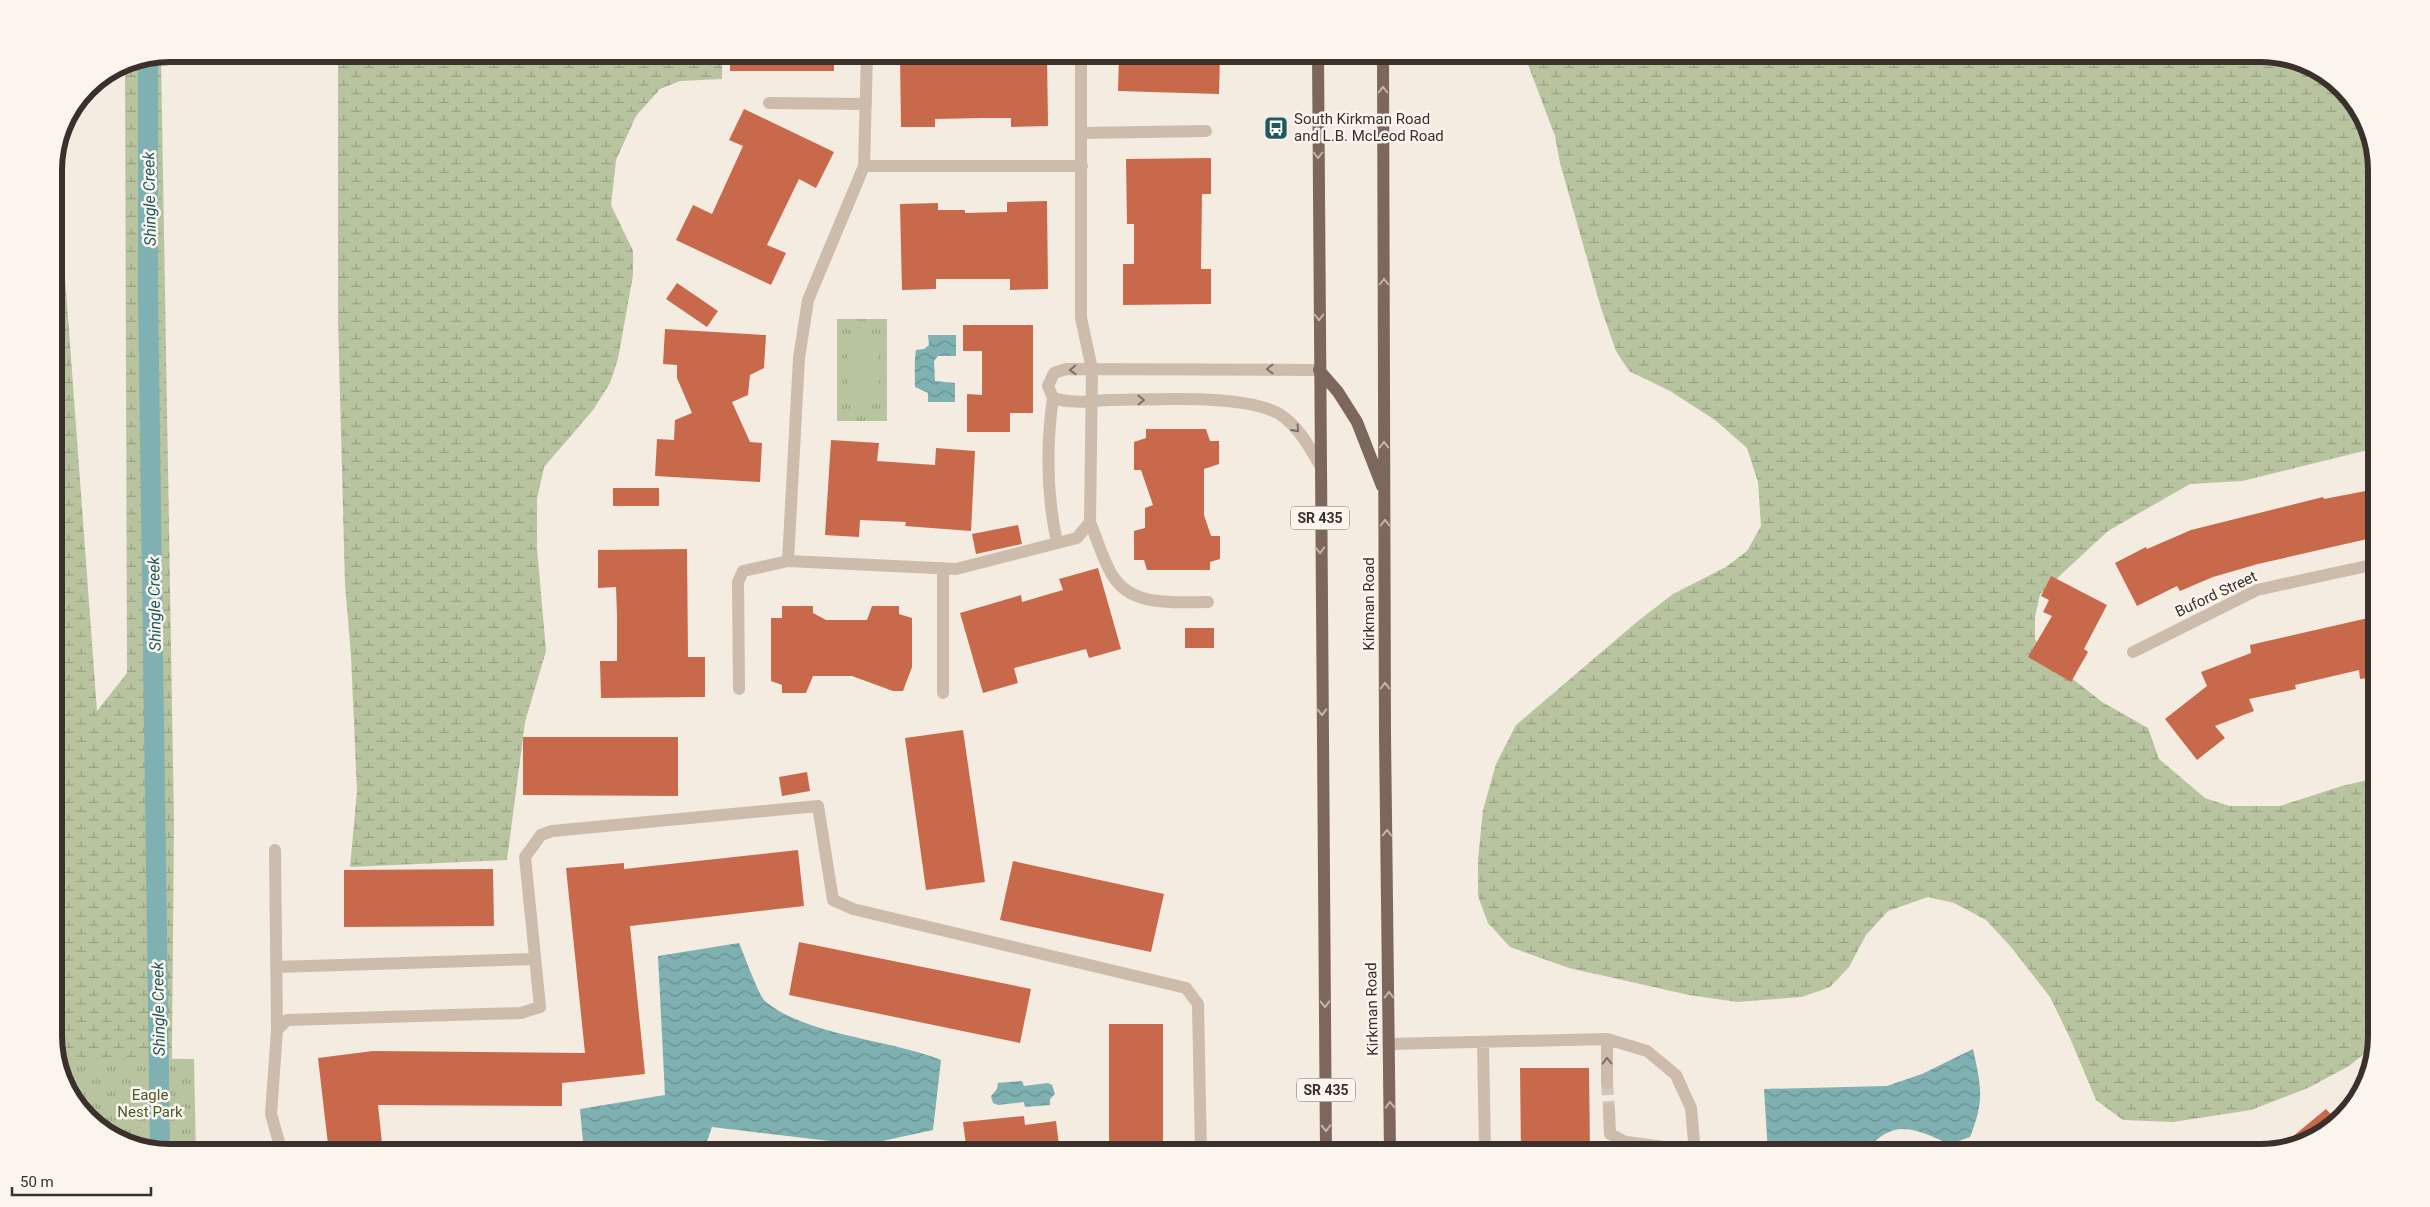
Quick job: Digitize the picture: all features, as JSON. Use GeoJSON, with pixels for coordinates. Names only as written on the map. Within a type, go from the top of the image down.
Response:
{"type":"FeatureCollection","features":[{"type":"Feature","properties":{"kind":"main road","name":"SR 435"},"geometry":{"type":"LineString","coordinates":[[1318,62],[1319,464],[1326,1144]]}},
{"type":"Feature","properties":{"kind":"main road","name":"Kirkman Road"},"geometry":{"type":"LineString","coordinates":[[1383,62],[1390,1144]]}},
{"type":"Feature","properties":{"kind":"main road"},"geometry":{"type":"LineString","coordinates":[[1319,370],[1338,392],[1357,422],[1385,493]]}},
{"type":"Feature","properties":{"kind":"street"},"geometry":{"type":"LineString","coordinates":[[788,561],[799,358],[808,300],[864,166],[867,62]]}},
{"type":"Feature","properties":{"kind":"street"},"geometry":{"type":"LineString","coordinates":[[1081,62],[1081,318],[1092,369],[1090,522],[1111,573],[1124,590],[1151,601],[1208,602]]}},
{"type":"Feature","properties":{"kind":"street"},"geometry":{"type":"LineString","coordinates":[[769,103],[866,104]]}},
{"type":"Feature","properties":{"kind":"street"},"geometry":{"type":"LineString","coordinates":[[1082,133],[1206,131]]}},
{"type":"Feature","properties":{"kind":"street"},"geometry":{"type":"LineString","coordinates":[[864,166],[1082,166]]}},
{"type":"Feature","properties":{"kind":"street"},"geometry":{"type":"LineString","coordinates":[[1057,543],[1051,513],[1048,430],[1053,398],[1048,386],[1054,373],[1066,369],[1319,370]]}},
{"type":"Feature","properties":{"kind":"street"},"geometry":{"type":"LineString","coordinates":[[1053,398],[1067,403],[1092,401],[1251,403],[1286,418],[1307,443],[1319,464]]}},
{"type":"Feature","properties":{"kind":"street"},"geometry":{"type":"LineString","coordinates":[[739,689],[738,582],[743,571],[788,561],[956,569],[1077,538],[1090,522]]}},
{"type":"Feature","properties":{"kind":"street","name":"Buford Street"},"geometry":{"type":"LineString","coordinates":[[2133,652],[2256,590],[2367,566]]}},
{"type":"Feature","properties":{"kind":"street"},"geometry":{"type":"LineString","coordinates":[[943,568],[943,693]]}},
{"type":"Feature","properties":{"kind":"street"},"geometry":{"type":"LineString","coordinates":[[276,1030],[287,1020],[521,1013],[540,1007],[524,857],[540,834],[552,831],[818,806],[833,900],[852,909],[1186,988],[1198,1004],[1202,1144]]}},
{"type":"Feature","properties":{"kind":"street"},"geometry":{"type":"LineString","coordinates":[[275,850],[276,1030],[271,1114],[279,1144]]}},
{"type":"Feature","properties":{"kind":"street"},"geometry":{"type":"LineString","coordinates":[[276,967],[535,959]]}},
{"type":"Feature","properties":{"kind":"street"},"geometry":{"type":"LineString","coordinates":[[1389,1044],[1607,1039],[1648,1050],[1676,1075],[1691,1108],[1694,1144]]}},
{"type":"Feature","properties":{"kind":"street"},"geometry":{"type":"LineString","coordinates":[[1607,1039],[1607,1083]]}},
{"type":"Feature","properties":{"kind":"street"},"geometry":{"type":"LineString","coordinates":[[1483,1042],[1485,1144]]}},
{"type":"Feature","properties":{"kind":"street"},"geometry":{"type":"LineString","coordinates":[[1609,1110],[1610,1134],[1626,1142],[1640,1144]]}},
{"type":"Feature","properties":{"kind":"green space"},"geometry":{"type":"Polygon","coordinates":[[[338,62],[722,62],[722,79],[680,81],[660,89],[636,116],[616,160],[611,205],[633,251],[633,275],[618,359],[610,383],[593,410],[544,467],[537,499],[537,548],[546,651],[525,722],[507,860],[350,867],[357,791],[351,656],[345,584],[338,320],[338,62]]]}},
{"type":"Feature","properties":{"kind":"green space"},"geometry":{"type":"Polygon","coordinates":[[[1527,62],[2259,62],[2294,68],[2319,81],[2341,99],[2362,136],[2367,164],[2367,450],[2242,481],[2190,484],[2108,531],[2040,594],[2035,617],[2035,639],[2046,658],[2102,702],[2148,728],[2159,759],[2205,798],[2229,806],[2280,806],[2342,786],[2368,780],[2367,1052],[2349,1066],[2308,1088],[2251,1110],[2173,1122],[2123,1120],[2096,1100],[2070,1038],[2050,997],[2011,947],[1986,920],[1954,903],[1928,897],[1888,911],[1866,935],[1849,967],[1830,987],[1802,997],[1737,1002],[1689,995],[1569,968],[1510,947],[1488,923],[1478,896],[1478,859],[1483,810],[1496,764],[1516,725],[1638,621],[1673,594],[1726,567],[1747,551],[1761,526],[1758,482],[1747,448],[1715,420],[1670,391],[1629,371],[1616,351],[1601,308],[1560,163],[1555,136],[1527,62]]]}},
{"type":"Feature","properties":{"kind":"green space"},"geometry":{"type":"Polygon","coordinates":[[[161,63],[174,823],[171,1144],[157,1144],[129,1136],[99,1118],[89,1108],[74,1084],[68,1071],[63,1043],[63,249],[97,711],[127,673],[125,73],[136,68],[161,63]]]}},
{"type":"Feature","properties":{"kind":"green space"},"geometry":{"type":"Polygon","coordinates":[[[837,319],[887,319],[887,421],[837,421],[837,319]]]}},
{"type":"Feature","properties":{"kind":"green space"},"geometry":{"type":"Polygon","coordinates":[[[848,337],[878,337],[879,402],[848,402],[848,337]]]}},
{"type":"Feature","properties":{"kind":"green space","name":"Eagle Nest Park"},"geometry":{"type":"Polygon","coordinates":[[[65,1058],[194,1059],[196,1144],[157,1144],[129,1136],[99,1118],[89,1108],[74,1084],[68,1071],[65,1058]]]}},
{"type":"Feature","properties":{"kind":"water"},"geometry":{"type":"Polygon","coordinates":[[[928,335],[956,335],[956,356],[938,356],[934,361],[935,381],[955,383],[955,402],[928,402],[928,393],[915,387],[916,350],[924,349],[929,345],[928,335]]]}},
{"type":"Feature","properties":{"kind":"water"},"geometry":{"type":"Polygon","coordinates":[[[739,943],[763,998],[783,1013],[826,1030],[898,1047],[941,1060],[933,1130],[869,1144],[856,1144],[712,1127],[706,1144],[583,1144],[580,1109],[665,1095],[658,956],[739,943]]]}},
{"type":"Feature","properties":{"kind":"water"},"geometry":{"type":"Polygon","coordinates":[[[1973,1049],[1980,1083],[1980,1103],[1970,1137],[1950,1144],[1915,1130],[1905,1129],[1885,1134],[1872,1144],[1767,1144],[1764,1089],[1887,1086],[1922,1074],[1973,1049]]]}},
{"type":"Feature","properties":{"kind":"water"},"geometry":{"type":"Polygon","coordinates":[[[1022,1081],[1024,1086],[1048,1083],[1052,1085],[1055,1094],[1050,1099],[1050,1105],[1025,1107],[1024,1102],[998,1105],[993,1103],[991,1096],[997,1089],[998,1083],[1022,1081]]]}},
{"type":"Feature","properties":{"kind":"building"},"geometry":{"type":"Polygon","coordinates":[[[730,62],[834,62],[834,71],[730,71],[730,62]]]}},
{"type":"Feature","properties":{"kind":"building"},"geometry":{"type":"Polygon","coordinates":[[[900,62],[1047,62],[1048,126],[1011,127],[1011,118],[982,118],[935,119],[935,127],[901,127],[900,62]]]}},
{"type":"Feature","properties":{"kind":"building"},"geometry":{"type":"Polygon","coordinates":[[[1119,62],[1220,62],[1219,94],[1118,91],[1119,62]]]}},
{"type":"Feature","properties":{"kind":"building"},"geometry":{"type":"Polygon","coordinates":[[[744,109],[834,152],[816,188],[799,179],[767,245],[786,253],[771,285],[676,240],[693,205],[712,214],[743,146],[729,140],[744,109]]]}},
{"type":"Feature","properties":{"kind":"building"},"geometry":{"type":"Polygon","coordinates":[[[1211,158],[1211,194],[1202,194],[1201,269],[1211,269],[1211,304],[1123,305],[1123,264],[1134,264],[1134,224],[1127,224],[1126,159],[1211,158]]]}},
{"type":"Feature","properties":{"kind":"building"},"geometry":{"type":"Polygon","coordinates":[[[1047,201],[1048,289],[1010,290],[1010,279],[936,279],[936,289],[902,290],[900,204],[938,203],[938,210],[965,210],[965,213],[1007,212],[1007,202],[1047,201]]]}},
{"type":"Feature","properties":{"kind":"building"},"geometry":{"type":"Polygon","coordinates":[[[677,283],[718,311],[707,327],[666,299],[677,283]]]}},
{"type":"Feature","properties":{"kind":"building"},"geometry":{"type":"Polygon","coordinates":[[[963,325],[1033,325],[1033,413],[1010,413],[1010,432],[967,432],[967,394],[982,395],[982,351],[963,351],[963,325]]]}},
{"type":"Feature","properties":{"kind":"building"},"geometry":{"type":"Polygon","coordinates":[[[665,329],[766,335],[764,368],[750,375],[748,395],[732,402],[750,442],[762,443],[760,482],[655,476],[657,439],[674,440],[675,420],[692,413],[677,378],[677,365],[663,364],[665,329]]]}},
{"type":"Feature","properties":{"kind":"building"},"geometry":{"type":"Polygon","coordinates":[[[1146,429],[1206,429],[1210,441],[1219,441],[1219,464],[1204,469],[1204,515],[1211,536],[1220,536],[1220,559],[1210,562],[1210,570],[1147,570],[1144,560],[1134,560],[1134,531],[1145,528],[1145,508],[1153,505],[1141,470],[1134,470],[1134,442],[1146,438],[1146,429]]]}},
{"type":"Feature","properties":{"kind":"building"},"geometry":{"type":"Polygon","coordinates":[[[831,440],[879,443],[877,461],[935,465],[936,448],[975,451],[971,531],[905,526],[906,522],[860,520],[859,537],[825,535],[831,440]]]}},
{"type":"Feature","properties":{"kind":"building"},"geometry":{"type":"Polygon","coordinates":[[[613,488],[659,488],[659,506],[613,506],[613,488]]]}},
{"type":"Feature","properties":{"kind":"building"},"geometry":{"type":"Polygon","coordinates":[[[2367,491],[2367,539],[2258,564],[2213,577],[2180,591],[2177,586],[2137,606],[2115,563],[2146,547],[2147,549],[2191,530],[2323,497],[2324,499],[2367,491]]]}},
{"type":"Feature","properties":{"kind":"building"},"geometry":{"type":"Polygon","coordinates":[[[1018,525],[1022,544],[976,554],[972,534],[1018,525]]]}},
{"type":"Feature","properties":{"kind":"building"},"geometry":{"type":"Polygon","coordinates":[[[687,549],[688,657],[705,657],[705,697],[601,698],[600,661],[617,661],[617,615],[616,587],[598,588],[598,550],[687,549]]]}},
{"type":"Feature","properties":{"kind":"building"},"geometry":{"type":"Polygon","coordinates":[[[1098,568],[1121,649],[1089,658],[1086,649],[1014,668],[1018,683],[983,693],[960,613],[1021,595],[1022,602],[1063,590],[1059,579],[1098,568]]]}},
{"type":"Feature","properties":{"kind":"building"},"geometry":{"type":"Polygon","coordinates":[[[2051,576],[2107,605],[2084,649],[2088,652],[2071,682],[2028,657],[2052,616],[2043,612],[2049,600],[2041,596],[2051,576]]]}},
{"type":"Feature","properties":{"kind":"building"},"geometry":{"type":"Polygon","coordinates":[[[782,606],[813,606],[813,613],[826,620],[867,620],[872,606],[899,606],[899,614],[912,618],[912,667],[903,691],[893,691],[852,676],[813,676],[806,693],[782,693],[782,685],[771,681],[771,618],[782,618],[782,606]]]}},
{"type":"Feature","properties":{"kind":"building"},"geometry":{"type":"Polygon","coordinates":[[[2368,618],[2368,678],[2360,679],[2359,670],[2295,685],[2296,689],[2249,699],[2254,711],[2215,726],[2225,738],[2197,760],[2165,719],[2207,686],[2201,672],[2251,653],[2250,645],[2368,618]]]}},
{"type":"Feature","properties":{"kind":"building"},"geometry":{"type":"Polygon","coordinates":[[[1185,628],[1214,628],[1214,648],[1185,648],[1185,628]]]}},
{"type":"Feature","properties":{"kind":"building"},"geometry":{"type":"Polygon","coordinates":[[[963,730],[985,882],[926,890],[905,738],[963,730]]]}},
{"type":"Feature","properties":{"kind":"building"},"geometry":{"type":"Polygon","coordinates":[[[523,737],[678,737],[678,796],[523,795],[523,737]]]}},
{"type":"Feature","properties":{"kind":"building"},"geometry":{"type":"Polygon","coordinates":[[[807,772],[810,791],[782,796],[779,777],[807,772]]]}},
{"type":"Feature","properties":{"kind":"building"},"geometry":{"type":"Polygon","coordinates":[[[798,850],[804,906],[630,926],[645,1074],[562,1083],[562,1106],[378,1105],[382,1144],[328,1144],[318,1058],[373,1051],[585,1053],[566,868],[624,863],[624,869],[798,850]]]}},
{"type":"Feature","properties":{"kind":"building"},"geometry":{"type":"Polygon","coordinates":[[[1013,861],[1164,894],[1151,952],[1000,920],[1013,861]]]}},
{"type":"Feature","properties":{"kind":"building"},"geometry":{"type":"Polygon","coordinates":[[[493,869],[494,926],[344,927],[344,870],[493,869]]]}},
{"type":"Feature","properties":{"kind":"building"},"geometry":{"type":"Polygon","coordinates":[[[799,942],[1031,989],[1020,1043],[789,995],[799,942]]]}},
{"type":"Feature","properties":{"kind":"building"},"geometry":{"type":"Polygon","coordinates":[[[1109,1024],[1163,1024],[1163,1144],[1109,1144],[1109,1024]]]}},
{"type":"Feature","properties":{"kind":"building"},"geometry":{"type":"Polygon","coordinates":[[[1520,1068],[1589,1068],[1590,1144],[1521,1144],[1520,1068]]]}},
{"type":"Feature","properties":{"kind":"building"},"geometry":{"type":"Polygon","coordinates":[[[2326,1109],[2332,1116],[2313,1130],[2287,1141],[2326,1109]]]}},
{"type":"Feature","properties":{"kind":"building"},"geometry":{"type":"Polygon","coordinates":[[[1024,1116],[1025,1125],[1056,1121],[1059,1144],[966,1144],[963,1122],[1024,1116]]]}},
{"type":"Feature","properties":{"kind":"waterway","name":"Shingle Creek"},"geometry":{"type":"LineString","coordinates":[[148,65],[148,294],[160,1144]]}},
{"type":"Feature","properties":{"kind":"tunnel"},"geometry":{"type":"LineString","coordinates":[[1607,1083],[1609,1109]]}},
{"type":"Feature","properties":{"kind":"place","name":"South Kirkman Road and L.B. McLeod Road"},"geometry":{"type":"Point","coordinates":[1276,128]}}]}
